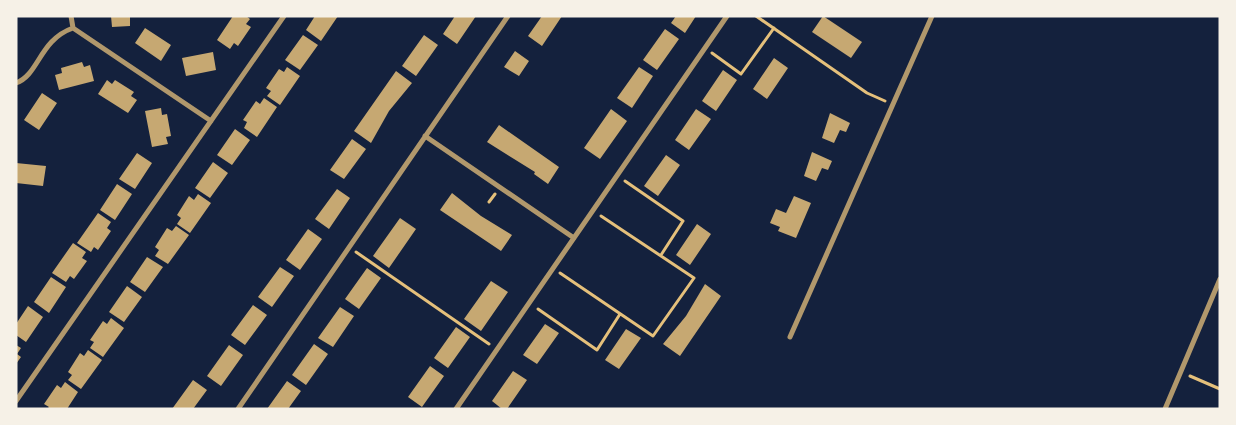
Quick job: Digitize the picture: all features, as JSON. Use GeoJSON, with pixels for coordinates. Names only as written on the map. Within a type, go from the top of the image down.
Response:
{"type":"FeatureCollection","features":[{"type":"Feature","properties":{"kind":"street"},"geometry":{"type":"LineString","coordinates":[[71,16],[73,28],[211,121]]}},
{"type":"Feature","properties":{"kind":"street"},"geometry":{"type":"LineString","coordinates":[[16,401],[284,16]]}},
{"type":"Feature","properties":{"kind":"street"},"geometry":{"type":"LineString","coordinates":[[238,409],[508,16]]}},
{"type":"Feature","properties":{"kind":"street"},"geometry":{"type":"LineString","coordinates":[[456,409],[728,16]]}},
{"type":"Feature","properties":{"kind":"street"},"geometry":{"type":"LineString","coordinates":[[790,337],[932,16]]}},
{"type":"Feature","properties":{"kind":"street"},"geometry":{"type":"LineString","coordinates":[[16,83],[25,78],[52,39],[61,32],[73,28]]}},
{"type":"Feature","properties":{"kind":"street"},"geometry":{"type":"LineString","coordinates":[[425,136],[574,238]]}},
{"type":"Feature","properties":{"kind":"street"},"geometry":{"type":"LineString","coordinates":[[1165,409],[1220,279]]}},
{"type":"Feature","properties":{"kind":"path"},"geometry":{"type":"LineString","coordinates":[[756,16],[867,93],[893,104]]}},
{"type":"Feature","properties":{"kind":"path"},"geometry":{"type":"LineString","coordinates":[[705,49],[741,74],[774,28]]}},
{"type":"Feature","properties":{"kind":"path"},"geometry":{"type":"LineString","coordinates":[[618,176],[683,221],[661,256]]}},
{"type":"Feature","properties":{"kind":"path"},"geometry":{"type":"LineString","coordinates":[[554,269],[653,336],[694,278],[594,211]]}},
{"type":"Feature","properties":{"kind":"path"},"geometry":{"type":"LineString","coordinates":[[350,247],[497,350]]}},
{"type":"Feature","properties":{"kind":"path"},"geometry":{"type":"LineString","coordinates":[[530,303],[597,350],[620,314]]}},
{"type":"Feature","properties":{"kind":"path"},"geometry":{"type":"LineString","coordinates":[[1181,372],[1220,389]]}},
{"type":"Feature","properties":{"kind":"building"},"geometry":{"type":"Polygon","coordinates":[[[111,16],[130,16],[130,26],[112,27],[111,16]]]}},
{"type":"Feature","properties":{"kind":"building"},"geometry":{"type":"Polygon","coordinates":[[[233,16],[246,16],[250,19],[246,24],[251,27],[238,46],[234,43],[230,49],[217,40],[233,16]]]}},
{"type":"Feature","properties":{"kind":"building"},"geometry":{"type":"Polygon","coordinates":[[[315,16],[338,16],[321,41],[306,30],[315,16]]]}},
{"type":"Feature","properties":{"kind":"building"},"geometry":{"type":"Polygon","coordinates":[[[455,16],[476,16],[457,44],[443,34],[455,16]]]}},
{"type":"Feature","properties":{"kind":"building"},"geometry":{"type":"Polygon","coordinates":[[[542,16],[562,16],[542,46],[528,36],[542,16]]]}},
{"type":"Feature","properties":{"kind":"building"},"geometry":{"type":"Polygon","coordinates":[[[676,16],[696,16],[685,33],[671,23],[676,16]]]}},
{"type":"Feature","properties":{"kind":"building"},"geometry":{"type":"Polygon","coordinates":[[[823,16],[862,42],[851,58],[812,32],[823,16]]]}},
{"type":"Feature","properties":{"kind":"building"},"geometry":{"type":"Polygon","coordinates":[[[145,28],[171,45],[161,61],[135,43],[145,28]]]}},
{"type":"Feature","properties":{"kind":"building"},"geometry":{"type":"Polygon","coordinates":[[[665,29],[679,39],[657,70],[643,60],[665,29]]]}},
{"type":"Feature","properties":{"kind":"building"},"geometry":{"type":"Polygon","coordinates":[[[303,35],[318,45],[300,70],[285,60],[303,35]]]}},
{"type":"Feature","properties":{"kind":"building"},"geometry":{"type":"Polygon","coordinates":[[[424,35],[438,45],[416,76],[402,66],[424,35]]]}},
{"type":"Feature","properties":{"kind":"building"},"geometry":{"type":"Polygon","coordinates":[[[515,51],[529,61],[519,76],[504,67],[515,51]]]}},
{"type":"Feature","properties":{"kind":"building"},"geometry":{"type":"Polygon","coordinates":[[[213,52],[216,70],[186,76],[182,58],[213,52]]]}},
{"type":"Feature","properties":{"kind":"building"},"geometry":{"type":"Polygon","coordinates":[[[774,58],[788,68],[767,99],[753,89],[774,58]]]}},
{"type":"Feature","properties":{"kind":"building"},"geometry":{"type":"Polygon","coordinates":[[[82,62],[84,67],[90,65],[94,81],[59,90],[55,75],[62,73],[61,68],[82,62]]]}},
{"type":"Feature","properties":{"kind":"building"},"geometry":{"type":"Polygon","coordinates":[[[287,67],[300,76],[280,105],[267,96],[271,91],[266,88],[279,69],[284,72],[287,67]]]}},
{"type":"Feature","properties":{"kind":"building"},"geometry":{"type":"Polygon","coordinates":[[[639,67],[653,76],[632,108],[617,98],[639,67]]]}},
{"type":"Feature","properties":{"kind":"building"},"geometry":{"type":"Polygon","coordinates":[[[723,70],[737,80],[716,111],[702,101],[723,70]]]}},
{"type":"Feature","properties":{"kind":"building"},"geometry":{"type":"Polygon","coordinates":[[[396,71],[412,83],[389,111],[371,143],[354,131],[396,71]]]}},
{"type":"Feature","properties":{"kind":"building"},"geometry":{"type":"Polygon","coordinates":[[[107,80],[112,84],[115,80],[134,92],[131,96],[137,100],[128,113],[98,94],[107,80]]]}},
{"type":"Feature","properties":{"kind":"building"},"geometry":{"type":"Polygon","coordinates":[[[42,93],[57,103],[39,130],[24,120],[42,93]]]}},
{"type":"Feature","properties":{"kind":"building"},"geometry":{"type":"Polygon","coordinates":[[[264,98],[277,107],[257,137],[244,128],[247,122],[243,120],[256,101],[260,104],[264,98]]]}},
{"type":"Feature","properties":{"kind":"building"},"geometry":{"type":"Polygon","coordinates":[[[161,108],[162,115],[167,114],[171,136],[166,137],[168,144],[152,147],[145,111],[161,108]]]}},
{"type":"Feature","properties":{"kind":"building"},"geometry":{"type":"Polygon","coordinates":[[[611,109],[627,121],[600,159],[584,148],[611,109]]]}},
{"type":"Feature","properties":{"kind":"building"},"geometry":{"type":"Polygon","coordinates":[[[696,109],[711,119],[689,150],[675,140],[696,109]]]}},
{"type":"Feature","properties":{"kind":"building"},"geometry":{"type":"Polygon","coordinates":[[[830,113],[850,123],[846,132],[840,130],[834,143],[822,138],[830,113]]]}},
{"type":"Feature","properties":{"kind":"building"},"geometry":{"type":"Polygon","coordinates":[[[499,125],[559,167],[548,184],[534,174],[535,172],[487,142],[499,125]]]}},
{"type":"Feature","properties":{"kind":"building"},"geometry":{"type":"Polygon","coordinates":[[[235,129],[250,140],[232,165],[217,155],[235,129]]]}},
{"type":"Feature","properties":{"kind":"building"},"geometry":{"type":"Polygon","coordinates":[[[352,139],[366,149],[344,179],[330,170],[352,139]]]}},
{"type":"Feature","properties":{"kind":"building"},"geometry":{"type":"Polygon","coordinates":[[[812,152],[832,161],[828,170],[822,168],[816,181],[804,176],[812,152]]]}},
{"type":"Feature","properties":{"kind":"building"},"geometry":{"type":"Polygon","coordinates":[[[137,153],[152,163],[135,189],[119,179],[137,153]]]}},
{"type":"Feature","properties":{"kind":"building"},"geometry":{"type":"Polygon","coordinates":[[[666,155],[680,165],[658,196],[644,186],[666,155]]]}},
{"type":"Feature","properties":{"kind":"building"},"geometry":{"type":"Polygon","coordinates":[[[213,162],[228,173],[210,198],[195,188],[213,162]]]}},
{"type":"Feature","properties":{"kind":"building"},"geometry":{"type":"Polygon","coordinates":[[[16,163],[46,166],[43,186],[16,183],[16,163]]]}},
{"type":"Feature","properties":{"kind":"building"},"geometry":{"type":"Polygon","coordinates":[[[117,184],[132,194],[115,220],[100,210],[117,184]]]}},
{"type":"Feature","properties":{"kind":"building"},"geometry":{"type":"Polygon","coordinates":[[[337,189],[350,198],[329,229],[315,219],[337,189]]]}},
{"type":"Feature","properties":{"kind":"building"},"geometry":{"type":"Polygon","coordinates":[[[452,193],[481,216],[512,235],[501,251],[440,210],[452,193]]]}},
{"type":"Feature","properties":{"kind":"building"},"geometry":{"type":"Polygon","coordinates":[[[198,194],[211,203],[190,233],[177,224],[181,218],[177,215],[189,196],[194,200],[198,194]]]}},
{"type":"Feature","properties":{"kind":"building"},"geometry":{"type":"Polygon","coordinates":[[[794,196],[811,203],[796,238],[778,231],[780,227],[770,223],[776,209],[786,213],[794,196]]]}},
{"type":"Feature","properties":{"kind":"building"},"geometry":{"type":"Polygon","coordinates":[[[98,213],[111,222],[107,228],[111,231],[98,250],[94,247],[91,252],[77,243],[98,213]]]}},
{"type":"Feature","properties":{"kind":"building"},"geometry":{"type":"Polygon","coordinates":[[[400,218],[416,229],[389,268],[373,256],[400,218]]]}},
{"type":"Feature","properties":{"kind":"building"},"geometry":{"type":"Polygon","coordinates":[[[697,224],[711,234],[690,265],[676,255],[697,224]]]}},
{"type":"Feature","properties":{"kind":"building"},"geometry":{"type":"Polygon","coordinates":[[[176,226],[189,235],[168,264],[155,256],[159,250],[155,247],[167,228],[172,231],[176,226]]]}},
{"type":"Feature","properties":{"kind":"building"},"geometry":{"type":"Polygon","coordinates":[[[308,229],[322,239],[300,270],[286,260],[308,229]]]}},
{"type":"Feature","properties":{"kind":"building"},"geometry":{"type":"Polygon","coordinates":[[[73,243],[86,252],[82,258],[87,261],[74,279],[70,276],[66,282],[52,273],[73,243]]]}},
{"type":"Feature","properties":{"kind":"building"},"geometry":{"type":"Polygon","coordinates":[[[147,257],[163,267],[145,292],[130,282],[147,257]]]}},
{"type":"Feature","properties":{"kind":"building"},"geometry":{"type":"Polygon","coordinates":[[[280,267],[294,276],[272,307],[258,297],[280,267]]]}},
{"type":"Feature","properties":{"kind":"building"},"geometry":{"type":"Polygon","coordinates":[[[367,268],[381,278],[359,309],[345,299],[367,268]]]}},
{"type":"Feature","properties":{"kind":"building"},"geometry":{"type":"Polygon","coordinates":[[[51,277],[66,287],[49,313],[34,302],[51,277]]]}},
{"type":"Feature","properties":{"kind":"building"},"geometry":{"type":"Polygon","coordinates":[[[491,281],[508,292],[481,331],[464,319],[491,281]]]}},
{"type":"Feature","properties":{"kind":"building"},"geometry":{"type":"Polygon","coordinates":[[[705,284],[721,296],[680,356],[663,344],[686,316],[705,284]]]}},
{"type":"Feature","properties":{"kind":"building"},"geometry":{"type":"Polygon","coordinates":[[[127,286],[142,297],[124,322],[109,312],[127,286]]]}},
{"type":"Feature","properties":{"kind":"building"},"geometry":{"type":"Polygon","coordinates":[[[253,305],[267,315],[245,345],[231,335],[253,305]]]}},
{"type":"Feature","properties":{"kind":"building"},"geometry":{"type":"Polygon","coordinates":[[[28,306],[43,317],[26,342],[16,335],[16,324],[28,306]]]}},
{"type":"Feature","properties":{"kind":"building"},"geometry":{"type":"Polygon","coordinates":[[[340,307],[354,316],[333,347],[318,338],[340,307]]]}},
{"type":"Feature","properties":{"kind":"building"},"geometry":{"type":"Polygon","coordinates":[[[111,318],[124,328],[103,357],[90,348],[94,342],[90,340],[103,321],[107,324],[111,318]]]}},
{"type":"Feature","properties":{"kind":"building"},"geometry":{"type":"Polygon","coordinates":[[[545,324],[559,333],[537,364],[523,355],[545,324]]]}},
{"type":"Feature","properties":{"kind":"building"},"geometry":{"type":"Polygon","coordinates":[[[456,327],[470,337],[448,368],[434,358],[456,327]]]}},
{"type":"Feature","properties":{"kind":"building"},"geometry":{"type":"Polygon","coordinates":[[[626,329],[641,338],[619,369],[605,360],[626,329]]]}},
{"type":"Feature","properties":{"kind":"building"},"geometry":{"type":"Polygon","coordinates":[[[314,344],[328,354],[306,385],[292,375],[314,344]]]}},
{"type":"Feature","properties":{"kind":"building"},"geometry":{"type":"Polygon","coordinates":[[[16,345],[21,348],[17,354],[21,357],[16,364],[16,345]]]}},
{"type":"Feature","properties":{"kind":"building"},"geometry":{"type":"Polygon","coordinates":[[[229,345],[243,355],[221,386],[207,376],[229,345]]]}},
{"type":"Feature","properties":{"kind":"building"},"geometry":{"type":"Polygon","coordinates":[[[88,350],[102,360],[81,389],[68,380],[72,375],[68,372],[80,353],[84,356],[88,350]]]}},
{"type":"Feature","properties":{"kind":"building"},"geometry":{"type":"Polygon","coordinates":[[[430,366],[444,376],[422,407],[408,397],[430,366]]]}},
{"type":"Feature","properties":{"kind":"building"},"geometry":{"type":"Polygon","coordinates":[[[513,371],[527,380],[507,409],[502,409],[492,401],[513,371]]]}},
{"type":"Feature","properties":{"kind":"building"},"geometry":{"type":"Polygon","coordinates":[[[193,380],[207,390],[193,409],[172,409],[193,380]]]}},
{"type":"Feature","properties":{"kind":"building"},"geometry":{"type":"Polygon","coordinates":[[[287,381],[301,391],[288,409],[267,409],[287,381]]]}},
{"type":"Feature","properties":{"kind":"building"},"geometry":{"type":"Polygon","coordinates":[[[65,382],[78,392],[67,409],[47,409],[49,407],[44,404],[57,385],[61,388],[65,382]]]}}]}
